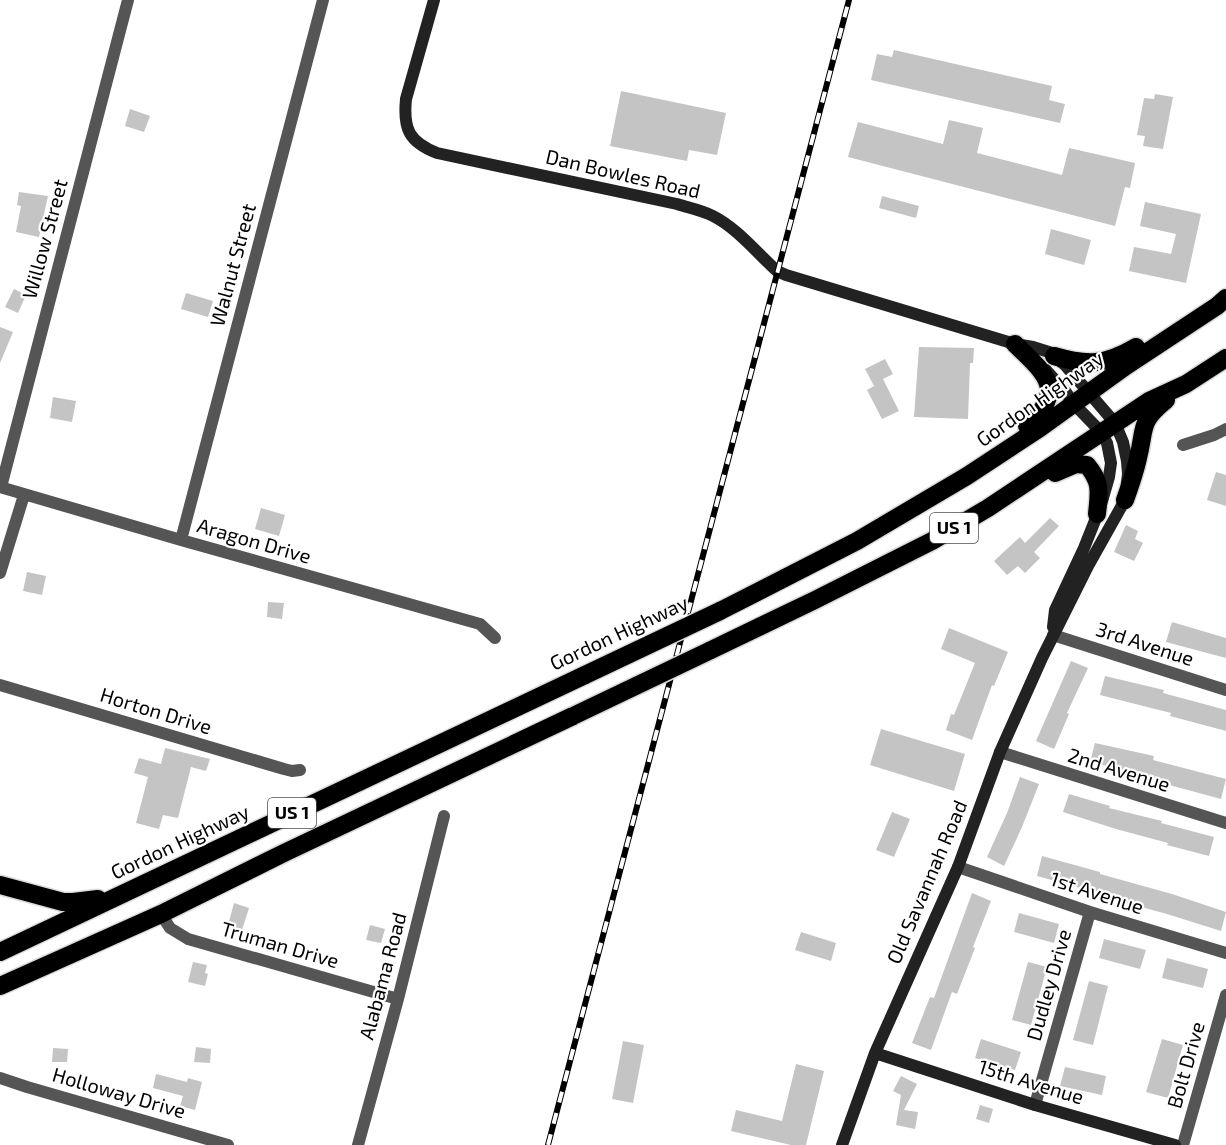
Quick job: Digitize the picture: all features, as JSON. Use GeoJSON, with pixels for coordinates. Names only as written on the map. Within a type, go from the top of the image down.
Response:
{"type":"FeatureCollection","features":[{"type":"Feature","properties":{"kind":"highway"},"geometry":{"type":"LineString","coordinates":[[1054,356],[1089,363],[1119,357],[1226,290]]}},
{"type":"Feature","properties":{"kind":"highway","name":"Gordon Highway"},"geometry":{"type":"LineString","coordinates":[[0,952],[585,675],[856,541],[985,464],[1226,298]]}},
{"type":"Feature","properties":{"kind":"highway"},"geometry":{"type":"LineString","coordinates":[[985,464],[1037,417],[1048,400],[1049,390],[1044,374],[1015,344]]}},
{"type":"Feature","properties":{"kind":"highway","name":"US 1"},"geometry":{"type":"LineString","coordinates":[[0,986],[161,914],[923,546],[988,508],[1149,401],[1186,384],[1226,358]]}},
{"type":"Feature","properties":{"kind":"highway"},"geometry":{"type":"LineString","coordinates":[[1125,500],[1139,456],[1145,422],[1155,409],[1186,384]]}},
{"type":"Feature","properties":{"kind":"highway"},"geometry":{"type":"LineString","coordinates":[[1017,489],[1076,464],[1088,465],[1096,476],[1099,490],[1097,514]]}},
{"type":"Feature","properties":{"kind":"highway"},"geometry":{"type":"LineString","coordinates":[[0,885],[63,902],[115,898]]}},
{"type":"Feature","properties":{"kind":"street","name":"Willow Street"},"geometry":{"type":"LineString","coordinates":[[0,487],[128,0]]}},
{"type":"Feature","properties":{"kind":"street","name":"Walnut Street"},"geometry":{"type":"LineString","coordinates":[[181,540],[324,0]]}},
{"type":"Feature","properties":{"kind":"street","name":"Dan Bowles Road"},"geometry":{"type":"LineString","coordinates":[[434,0],[406,99],[404,115],[408,130],[419,144],[437,153],[704,212],[729,227],[777,271],[1048,352],[1065,365],[1089,393]]}},
{"type":"Feature","properties":{"kind":"street","name":"Dan Bowles Road"},"geometry":{"type":"LineString","coordinates":[[1015,344],[1037,360],[1074,404]]}},
{"type":"Feature","properties":{"kind":"street","name":"Old Savannah Road"},"geometry":{"type":"LineString","coordinates":[[1053,635],[1055,610],[1084,548],[1109,477],[1111,463],[1107,443],[1108,428],[1089,393]]}},
{"type":"Feature","properties":{"kind":"street","name":"Old Savannah Road"},"geometry":{"type":"LineString","coordinates":[[842,1145],[875,1053],[958,867],[1000,752],[1053,635],[1125,500],[1128,474],[1123,442],[1108,428],[1074,404]]}},
{"type":"Feature","properties":{"kind":"street"},"geometry":{"type":"LineString","coordinates":[[1183,446],[1226,429]]}},
{"type":"Feature","properties":{"kind":"street","name":"Aragon Drive"},"geometry":{"type":"LineString","coordinates":[[0,487],[480,624],[495,638]]}},
{"type":"Feature","properties":{"kind":"street"},"geometry":{"type":"LineString","coordinates":[[0,573],[24,495]]}},
{"type":"Feature","properties":{"kind":"street","name":"3rd Avenue"},"geometry":{"type":"LineString","coordinates":[[1053,635],[1226,690]]}},
{"type":"Feature","properties":{"kind":"street","name":"Horton Drive"},"geometry":{"type":"LineString","coordinates":[[0,685],[284,769],[300,770]]}},
{"type":"Feature","properties":{"kind":"street","name":"2nd Avenue"},"geometry":{"type":"LineString","coordinates":[[1000,752],[1226,823]]}},
{"type":"Feature","properties":{"kind":"street","name":"Alabama Road"},"geometry":{"type":"LineString","coordinates":[[358,1145],[444,816]]}},
{"type":"Feature","properties":{"kind":"street","name":"1st Avenue"},"geometry":{"type":"LineString","coordinates":[[958,867],[1090,912],[1226,953]]}},
{"type":"Feature","properties":{"kind":"street","name":"Dudley Drive"},"geometry":{"type":"LineString","coordinates":[[1035,1104],[1090,912]]}},
{"type":"Feature","properties":{"kind":"street","name":"Truman Drive"},"geometry":{"type":"LineString","coordinates":[[161,914],[170,928],[188,939],[398,999]]}},
{"type":"Feature","properties":{"kind":"street","name":"Bolt Drive"},"geometry":{"type":"LineString","coordinates":[[1183,1145],[1226,995]]}},
{"type":"Feature","properties":{"kind":"street","name":"15th Avenue"},"geometry":{"type":"LineString","coordinates":[[875,1053],[1035,1104],[1175,1145]]}},
{"type":"Feature","properties":{"kind":"street","name":"Holloway Drive"},"geometry":{"type":"LineString","coordinates":[[0,1078],[228,1145]]}},
{"type":"Feature","properties":{"kind":"building"},"geometry":{"type":"Polygon","coordinates":[[[894,50],[1052,86],[1049,100],[1065,104],[1060,123],[871,80],[877,54],[892,57],[894,50]]]}},
{"type":"Feature","properties":{"kind":"building"},"geometry":{"type":"Polygon","coordinates":[[[621,91],[726,113],[717,155],[689,150],[687,161],[610,146],[621,91]]]}},
{"type":"Feature","properties":{"kind":"building"},"geometry":{"type":"Polygon","coordinates":[[[1155,94],[1173,97],[1163,149],[1143,146],[1145,136],[1137,135],[1144,98],[1154,99],[1155,94]]]}},
{"type":"Feature","properties":{"kind":"building"},"geometry":{"type":"Polygon","coordinates":[[[130,109],[150,116],[144,132],[125,126],[130,109]]]}},
{"type":"Feature","properties":{"kind":"building"},"geometry":{"type":"Polygon","coordinates":[[[949,120],[983,128],[977,153],[1062,175],[1069,148],[1135,163],[1130,188],[1125,187],[1115,226],[848,157],[858,122],[943,144],[949,120]]]}},
{"type":"Feature","properties":{"kind":"building"},"geometry":{"type":"Polygon","coordinates":[[[19,192],[48,196],[39,237],[16,232],[21,206],[17,205],[19,192]]]}},
{"type":"Feature","properties":{"kind":"building"},"geometry":{"type":"Polygon","coordinates":[[[882,196],[919,206],[916,218],[879,208],[882,196]]]}},
{"type":"Feature","properties":{"kind":"building"},"geometry":{"type":"Polygon","coordinates":[[[1145,202],[1201,214],[1186,283],[1129,271],[1134,247],[1171,254],[1176,234],[1140,226],[1145,202]]]}},
{"type":"Feature","properties":{"kind":"building"},"geometry":{"type":"Polygon","coordinates":[[[1051,229],[1091,240],[1084,265],[1045,254],[1051,229]]]}},
{"type":"Feature","properties":{"kind":"building"},"geometry":{"type":"Polygon","coordinates":[[[14,289],[26,295],[18,313],[5,307],[14,289]]]}},
{"type":"Feature","properties":{"kind":"building"},"geometry":{"type":"Polygon","coordinates":[[[186,293],[213,301],[208,317],[181,309],[186,293]]]}},
{"type":"Feature","properties":{"kind":"building"},"geometry":{"type":"Polygon","coordinates":[[[0,327],[13,332],[0,363],[0,327]]]}},
{"type":"Feature","properties":{"kind":"building"},"geometry":{"type":"Polygon","coordinates":[[[919,347],[974,348],[973,363],[970,363],[968,419],[914,417],[919,347]]]}},
{"type":"Feature","properties":{"kind":"building"},"geometry":{"type":"Polygon","coordinates":[[[885,359],[893,374],[883,379],[899,411],[882,419],[867,390],[874,386],[865,369],[885,359]]]}},
{"type":"Feature","properties":{"kind":"building"},"geometry":{"type":"Polygon","coordinates":[[[53,397],[76,401],[72,422],[50,418],[53,397]]]}},
{"type":"Feature","properties":{"kind":"building"},"geometry":{"type":"Polygon","coordinates":[[[1216,472],[1226,475],[1226,506],[1207,500],[1216,472]]]}},
{"type":"Feature","properties":{"kind":"building"},"geometry":{"type":"Polygon","coordinates":[[[261,508],[285,515],[279,536],[255,529],[261,508]]]}},
{"type":"Feature","properties":{"kind":"building"},"geometry":{"type":"Polygon","coordinates":[[[1050,518],[1059,526],[1034,552],[1040,558],[1025,573],[1018,566],[1007,575],[994,561],[1020,537],[1025,543],[1050,518]]]}},
{"type":"Feature","properties":{"kind":"building"},"geometry":{"type":"Polygon","coordinates":[[[1126,525],[1138,531],[1135,539],[1143,543],[1134,561],[1114,552],[1126,525]]]}},
{"type":"Feature","properties":{"kind":"building"},"geometry":{"type":"Polygon","coordinates":[[[27,572],[46,576],[42,595],[23,591],[27,572]]]}},
{"type":"Feature","properties":{"kind":"building"},"geometry":{"type":"Polygon","coordinates":[[[268,602],[284,603],[282,619],[267,617],[268,602]]]}},
{"type":"Feature","properties":{"kind":"building"},"geometry":{"type":"Polygon","coordinates":[[[1172,622],[1226,638],[1226,658],[1166,642],[1172,622]]]}},
{"type":"Feature","properties":{"kind":"building"},"geometry":{"type":"Polygon","coordinates":[[[949,628],[1008,652],[994,686],[992,685],[972,740],[946,730],[975,663],[941,649],[949,628]]]}},
{"type":"Feature","properties":{"kind":"building"},"geometry":{"type":"Polygon","coordinates":[[[1071,661],[1088,668],[1067,713],[1069,714],[1054,749],[1036,741],[1071,661]]]}},
{"type":"Feature","properties":{"kind":"building"},"geometry":{"type":"Polygon","coordinates":[[[1105,676],[1164,690],[1163,693],[1226,710],[1226,731],[1170,716],[1171,713],[1100,695],[1105,676]]]}},
{"type":"Feature","properties":{"kind":"building"},"geometry":{"type":"Polygon","coordinates":[[[881,729],[965,754],[954,791],[870,765],[881,729]]]}},
{"type":"Feature","properties":{"kind":"building"},"geometry":{"type":"Polygon","coordinates":[[[1095,743],[1154,756],[1153,760],[1226,779],[1221,799],[1162,783],[1163,779],[1090,762],[1095,743]]]}},
{"type":"Feature","properties":{"kind":"building"},"geometry":{"type":"Polygon","coordinates":[[[165,748],[210,759],[206,771],[191,767],[178,818],[163,815],[159,829],[136,823],[148,777],[134,773],[139,758],[161,764],[165,748]]]}},
{"type":"Feature","properties":{"kind":"building"},"geometry":{"type":"Polygon","coordinates":[[[1020,777],[1039,784],[1004,866],[987,857],[1020,777]]]}},
{"type":"Feature","properties":{"kind":"building"},"geometry":{"type":"Polygon","coordinates":[[[1069,794],[1110,806],[1109,808],[1214,837],[1209,856],[1063,812],[1069,794]]]}},
{"type":"Feature","properties":{"kind":"building"},"geometry":{"type":"Polygon","coordinates":[[[892,812],[910,819],[894,857],[876,850],[892,812]]]}},
{"type":"Feature","properties":{"kind":"building"},"geometry":{"type":"Polygon","coordinates":[[[1042,856],[1226,912],[1221,931],[1037,876],[1042,856]]]}},
{"type":"Feature","properties":{"kind":"building"},"geometry":{"type":"Polygon","coordinates":[[[972,893],[991,901],[957,994],[952,992],[931,1050],[912,1043],[930,997],[934,998],[972,893]]]}},
{"type":"Feature","properties":{"kind":"building"},"geometry":{"type":"Polygon","coordinates":[[[234,903],[249,908],[241,933],[227,929],[234,903]]]}},
{"type":"Feature","properties":{"kind":"building"},"geometry":{"type":"Polygon","coordinates":[[[1019,913],[1059,924],[1054,943],[1014,932],[1019,913]]]}},
{"type":"Feature","properties":{"kind":"building"},"geometry":{"type":"Polygon","coordinates":[[[370,925],[385,929],[381,943],[366,940],[370,925]]]}},
{"type":"Feature","properties":{"kind":"building"},"geometry":{"type":"Polygon","coordinates":[[[801,932],[836,943],[831,961],[795,950],[801,932]]]}},
{"type":"Feature","properties":{"kind":"building"},"geometry":{"type":"Polygon","coordinates":[[[1104,939],[1146,950],[1140,969],[1099,958],[1104,939]]]}},
{"type":"Feature","properties":{"kind":"building"},"geometry":{"type":"Polygon","coordinates":[[[1167,958],[1208,969],[1203,988],[1162,978],[1167,958]]]}},
{"type":"Feature","properties":{"kind":"building"},"geometry":{"type":"Polygon","coordinates":[[[193,962],[207,965],[205,973],[208,974],[205,986],[188,982],[193,962]]]}},
{"type":"Feature","properties":{"kind":"building"},"geometry":{"type":"Polygon","coordinates":[[[1028,962],[1047,967],[1031,1025],[1012,1020],[1028,962]]]}},
{"type":"Feature","properties":{"kind":"building"},"geometry":{"type":"Polygon","coordinates":[[[1089,981],[1108,986],[1093,1045],[1073,1040],[1089,981]]]}},
{"type":"Feature","properties":{"kind":"building"},"geometry":{"type":"Polygon","coordinates":[[[981,1039],[1021,1052],[1015,1070],[975,1058],[981,1039]]]}},
{"type":"Feature","properties":{"kind":"building"},"geometry":{"type":"Polygon","coordinates":[[[1162,1039],[1183,1045],[1168,1098],[1146,1092],[1162,1039]]]}},
{"type":"Feature","properties":{"kind":"building"},"geometry":{"type":"Polygon","coordinates":[[[623,1041],[644,1045],[633,1103],[612,1099],[623,1041]]]}},
{"type":"Feature","properties":{"kind":"building"},"geometry":{"type":"Polygon","coordinates":[[[196,1047],[211,1049],[210,1063],[194,1062],[196,1047]]]}},
{"type":"Feature","properties":{"kind":"building"},"geometry":{"type":"Polygon","coordinates":[[[53,1048],[68,1049],[67,1062],[52,1062],[53,1048]]]}},
{"type":"Feature","properties":{"kind":"building"},"geometry":{"type":"Polygon","coordinates":[[[796,1064],[824,1071],[806,1145],[791,1145],[731,1131],[736,1110],[782,1121],[796,1064]]]}},
{"type":"Feature","properties":{"kind":"building"},"geometry":{"type":"Polygon","coordinates":[[[1065,1067],[1106,1076],[1102,1095],[1060,1086],[1065,1067]]]}},
{"type":"Feature","properties":{"kind":"building"},"geometry":{"type":"Polygon","coordinates":[[[156,1074],[187,1082],[188,1078],[202,1082],[195,1110],[180,1106],[183,1096],[153,1088],[156,1074]]]}},
{"type":"Feature","properties":{"kind":"building"},"geometry":{"type":"Polygon","coordinates":[[[901,1076],[917,1084],[904,1110],[918,1112],[915,1129],[896,1125],[901,1095],[893,1091],[901,1076]]]}},
{"type":"Feature","properties":{"kind":"building"},"geometry":{"type":"Polygon","coordinates":[[[980,1105],[993,1109],[989,1123],[976,1119],[980,1105]]]}},
{"type":"Feature","properties":{"kind":"railway"},"geometry":{"type":"LineString","coordinates":[[548,1145],[849,0]]}}]}
